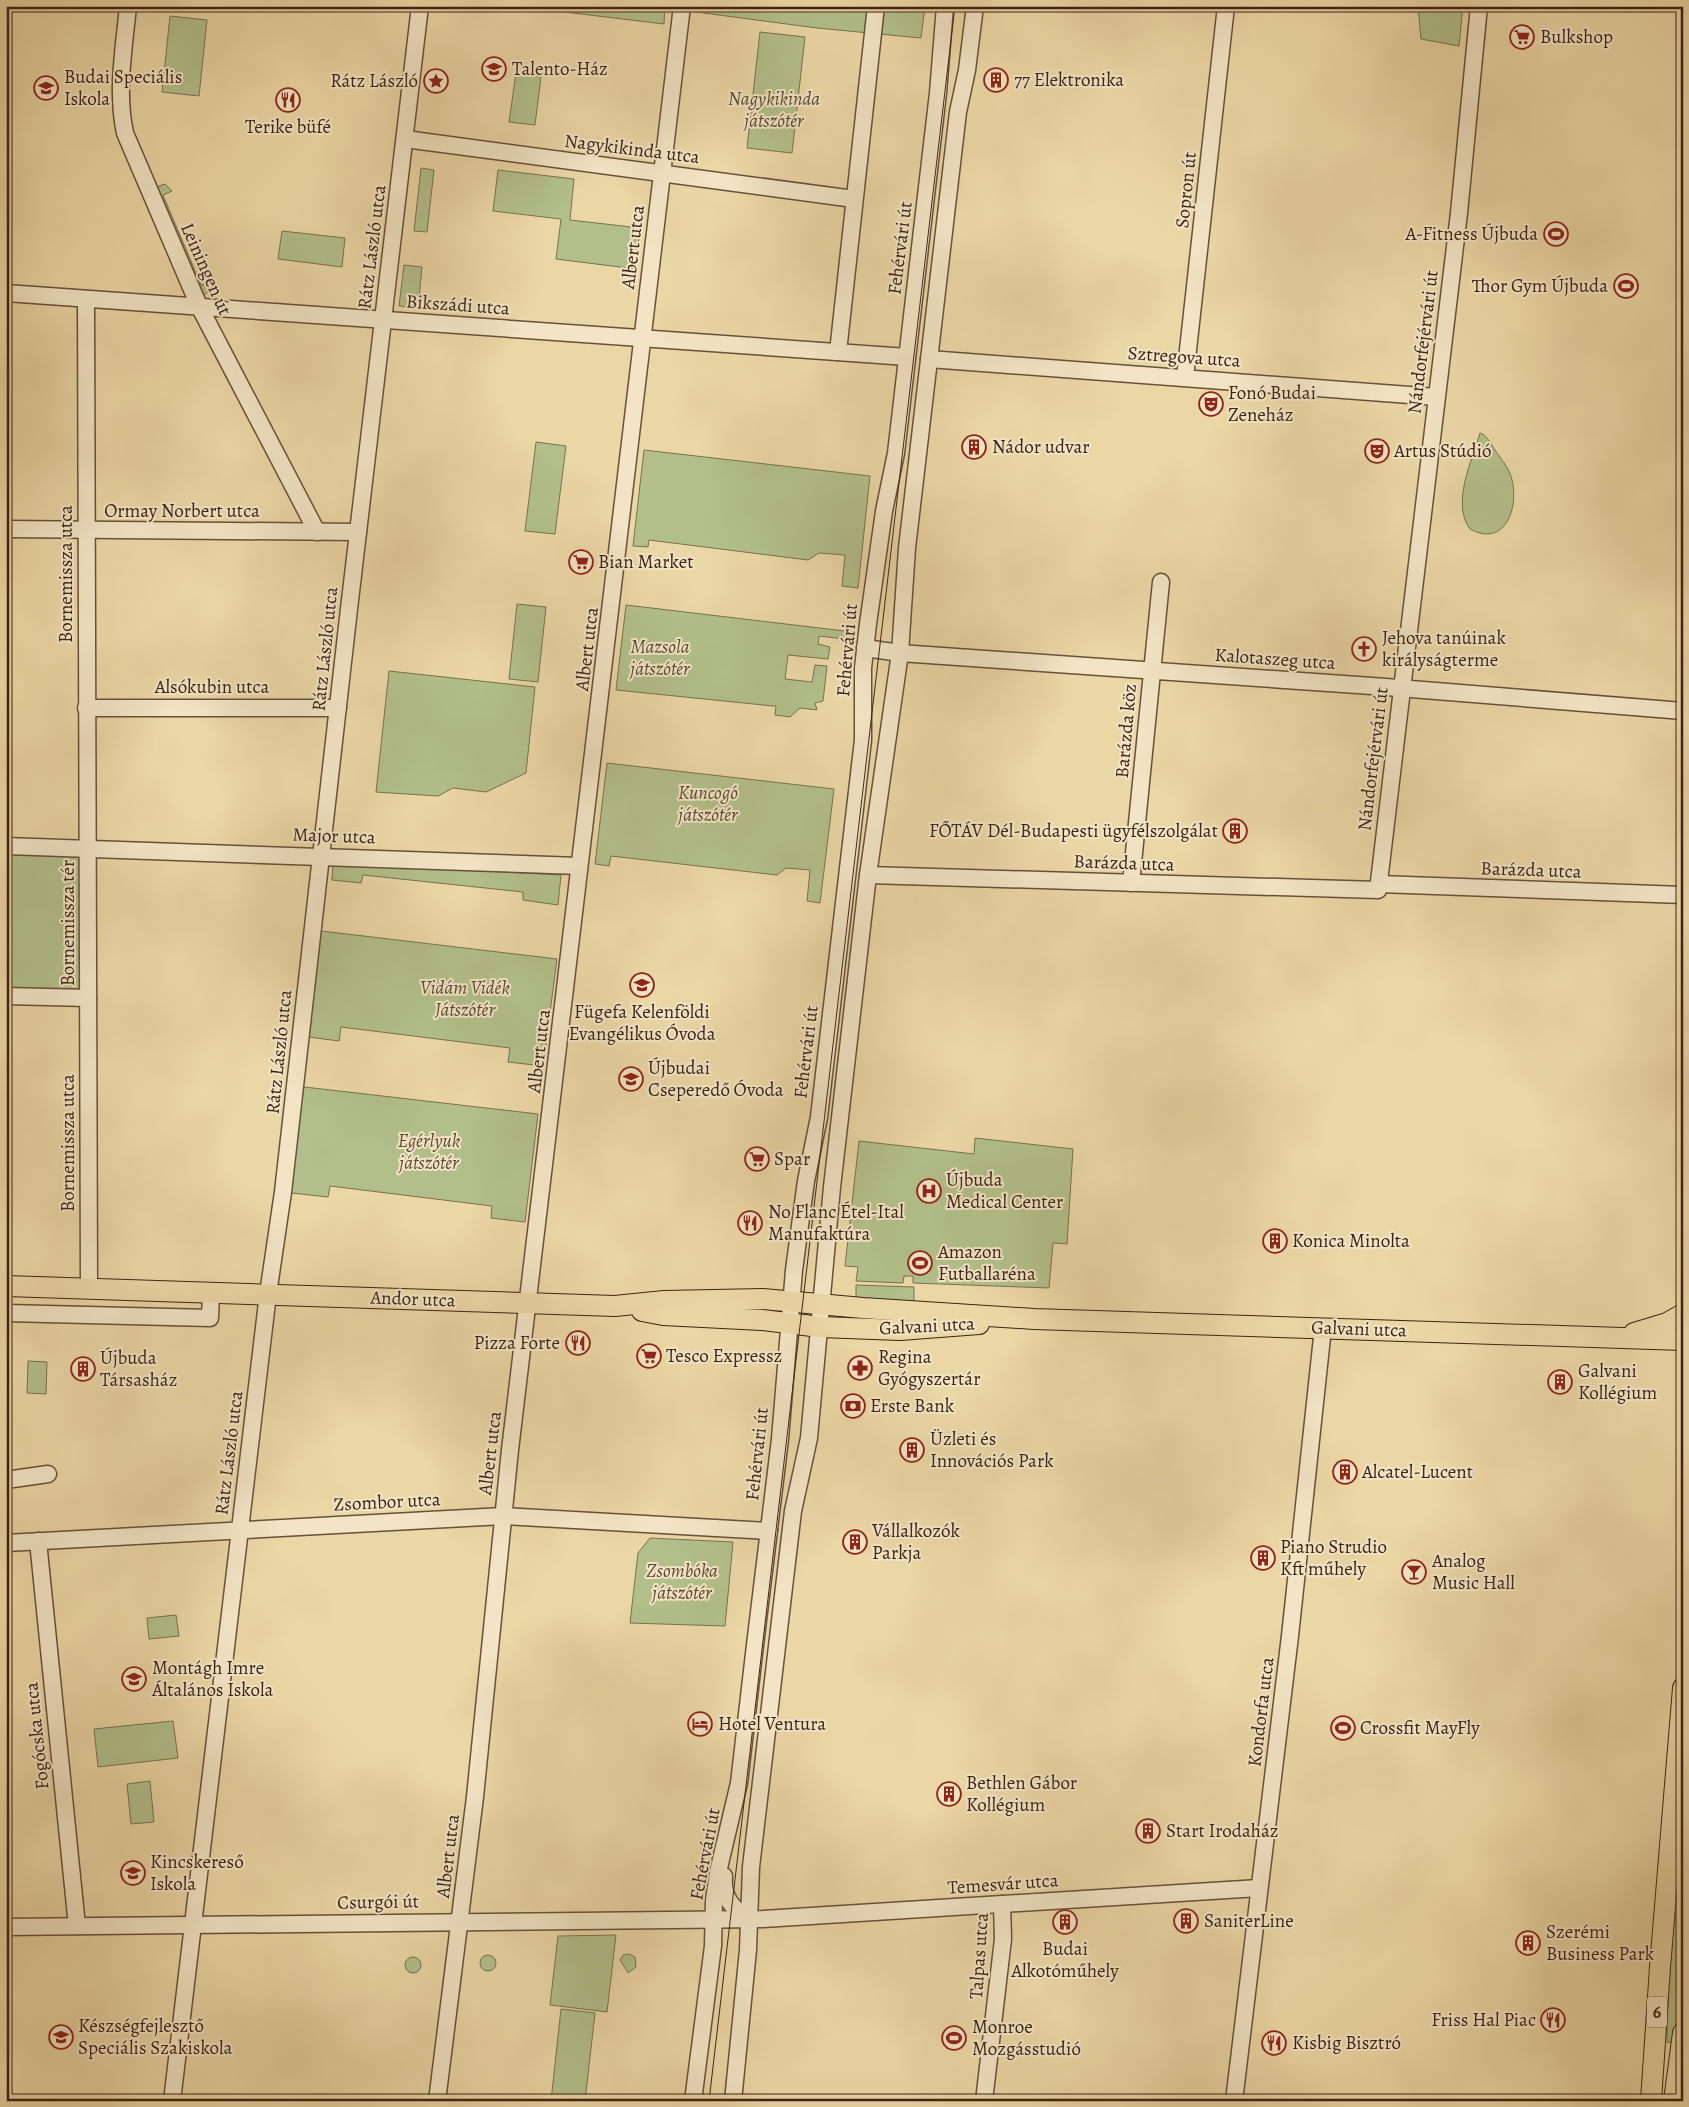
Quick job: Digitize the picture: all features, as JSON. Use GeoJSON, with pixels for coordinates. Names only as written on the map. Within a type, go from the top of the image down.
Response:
{"type":"FeatureCollection","features":[{"type":"Feature","properties":{"kind":"main road","name":"Andor utca"},"geometry":{"type":"LineString","coordinates":[[6,1286],[615,1306],[664,1301],[744,1299],[822,1304]]}},
{"type":"Feature","properties":{"kind":"main road","name":"Galvani utca"},"geometry":{"type":"LineString","coordinates":[[822,1304],[1034,1319],[1683,1340]]}},
{"type":"Feature","properties":{"kind":"main road","name":"Andor utca"},"geometry":{"type":"LineString","coordinates":[[615,1306],[663,1315],[789,1323],[820,1327]]}},
{"type":"Feature","properties":{"kind":"main road"},"geometry":{"type":"LineString","coordinates":[[1611,1338],[1643,1331],[1667,1323],[1683,1314]]}},
{"type":"Feature","properties":{"kind":"main road","name":"Galvani utca"},"geometry":{"type":"LineString","coordinates":[[820,1327],[900,1330],[1034,1319]]}},
{"type":"Feature","properties":{"kind":"main road","name":"6"},"geometry":{"type":"LineString","coordinates":[[1651,2101],[1660,1957],[1683,1688]]}},
{"type":"Feature","properties":{"kind":"main road","name":"6"},"geometry":{"type":"LineString","coordinates":[[1674,2101],[1683,2034]]}},
{"type":"Feature","properties":{"kind":"street","name":"Leiningen út"},"geometry":{"type":"LineString","coordinates":[[128,6],[121,86],[121,117],[125,133],[199,306],[317,532]]}},
{"type":"Feature","properties":{"kind":"street","name":"Rátz László utca"},"geometry":{"type":"LineString","coordinates":[[172,2101],[268,1294],[284,1192],[358,532],[420,6]]}},
{"type":"Feature","properties":{"kind":"street","name":"Albert utca"},"geometry":{"type":"LineString","coordinates":[[438,2101],[461,1921],[491,1654],[503,1516],[682,6]]}},
{"type":"Feature","properties":{"kind":"street"},"geometry":{"type":"LineString","coordinates":[[838,352],[876,6]]}},
{"type":"Feature","properties":{"kind":"street","name":"Fehérvári út"},"geometry":{"type":"LineString","coordinates":[[693,2101],[713,1946],[713,1920],[718,1872],[739,1783],[780,1439],[791,1302],[806,1181],[819,1117],[863,740],[865,648],[884,512],[896,453],[908,357],[938,93],[945,6]]}},
{"type":"Feature","properties":{"kind":"street"},"geometry":{"type":"LineString","coordinates":[[733,2101],[750,1919],[751,1867],[793,1511],[809,1438],[832,1187],[868,875],[900,653],[907,548],[958,112],[967,70],[975,6]]}},
{"type":"Feature","properties":{"kind":"street","name":"Sopron út"},"geometry":{"type":"LineString","coordinates":[[1185,377],[1226,6]]}},
{"type":"Feature","properties":{"kind":"street","name":"Nándorfejérvári út"},"geometry":{"type":"LineString","coordinates":[[1378,887],[1462,191],[1479,6]]}},
{"type":"Feature","properties":{"kind":"street","name":"Nagykikinda utca"},"geometry":{"type":"LineString","coordinates":[[405,139],[854,199]]}},
{"type":"Feature","properties":{"kind":"street","name":"Bikszádi utca"},"geometry":{"type":"LineString","coordinates":[[6,294],[908,357]]}},
{"type":"Feature","properties":{"kind":"street","name":"Bornemissza utca"},"geometry":{"type":"LineString","coordinates":[[86,299],[88,849]]}},
{"type":"Feature","properties":{"kind":"street","name":"Sztregova utca"},"geometry":{"type":"LineString","coordinates":[[929,359],[1185,377],[1436,398]]}},
{"type":"Feature","properties":{"kind":"street","name":"Ormay Norbert utca"},"geometry":{"type":"LineString","coordinates":[[6,529],[358,532]]}},
{"type":"Feature","properties":{"kind":"street","name":"Barázda köz"},"geometry":{"type":"LineString","coordinates":[[1131,883],[1161,582]]}},
{"type":"Feature","properties":{"kind":"street","name":"Kalotaszeg utca"},"geometry":{"type":"LineString","coordinates":[[865,648],[900,653],[1401,688],[1683,711]]}},
{"type":"Feature","properties":{"kind":"street","name":"Alsókubin utca"},"geometry":{"type":"LineString","coordinates":[[86,708],[338,708]]}},
{"type":"Feature","properties":{"kind":"street","name":"Bornemissza tér"},"geometry":{"type":"LineString","coordinates":[[6,846],[88,849],[88,998],[6,996]]}},
{"type":"Feature","properties":{"kind":"street","name":"Major utca"},"geometry":{"type":"LineString","coordinates":[[88,849],[579,866]]}},
{"type":"Feature","properties":{"kind":"street","name":"Barázda utca"},"geometry":{"type":"LineString","coordinates":[[868,875],[1131,883],[1683,895]]}},
{"type":"Feature","properties":{"kind":"street","name":"Bornemissza utca"},"geometry":{"type":"LineString","coordinates":[[88,998],[88,1289]]}},
{"type":"Feature","properties":{"kind":"street"},"geometry":{"type":"LineString","coordinates":[[6,1313],[210,1318],[211,1293]]}},
{"type":"Feature","properties":{"kind":"street","name":"Kondorfa utca"},"geometry":{"type":"LineString","coordinates":[[1234,2101],[1290,1636],[1323,1328]]}},
{"type":"Feature","properties":{"kind":"street"},"geometry":{"type":"LineString","coordinates":[[6,1480],[48,1474]]}},
{"type":"Feature","properties":{"kind":"street","name":"Zsombor utca"},"geometry":{"type":"LineString","coordinates":[[6,1543],[503,1516],[769,1531]]}},
{"type":"Feature","properties":{"kind":"street","name":"Fogócska utca"},"geometry":{"type":"LineString","coordinates":[[38,1541],[77,1926]]}},
{"type":"Feature","properties":{"kind":"street"},"geometry":{"type":"LineString","coordinates":[[728,1834],[723,1885],[725,1895],[738,1913],[750,1919]]}},
{"type":"Feature","properties":{"kind":"street","name":"Temesvár utca"},"geometry":{"type":"LineString","coordinates":[[750,1919],[1259,1888]]}},
{"type":"Feature","properties":{"kind":"street","name":"Talpas utca"},"geometry":{"type":"LineString","coordinates":[[984,2101],[1003,1939],[1002,1904]]}},
{"type":"Feature","properties":{"kind":"street","name":"Csurgói út"},"geometry":{"type":"LineString","coordinates":[[6,1927],[750,1919]]}},
{"type":"Feature","properties":{"kind":"green space"},"geometry":{"type":"Polygon","coordinates":[[[515,6],[665,6],[664,24],[515,6]]]}},
{"type":"Feature","properties":{"kind":"green space"},"geometry":{"type":"Polygon","coordinates":[[[696,6],[925,6],[921,38],[817,28],[696,12],[696,6]]]}},
{"type":"Feature","properties":{"kind":"green space"},"geometry":{"type":"Polygon","coordinates":[[[1418,6],[1463,6],[1459,46],[1421,39],[1418,6]]]}},
{"type":"Feature","properties":{"kind":"green space"},"geometry":{"type":"Polygon","coordinates":[[[170,16],[207,20],[199,96],[162,92],[170,16]]]}},
{"type":"Feature","properties":{"kind":"green space","name":"Nagykikinda játszótér"},"geometry":{"type":"Polygon","coordinates":[[[760,32],[805,37],[792,153],[747,148],[760,32]]]}},
{"type":"Feature","properties":{"kind":"green space"},"geometry":{"type":"Polygon","coordinates":[[[516,73],[541,77],[535,125],[509,122],[516,73]]]}},
{"type":"Feature","properties":{"kind":"green space"},"geometry":{"type":"Polygon","coordinates":[[[421,168],[434,170],[427,232],[414,231],[421,168]]]}},
{"type":"Feature","properties":{"kind":"green space"},"geometry":{"type":"Polygon","coordinates":[[[498,170],[574,179],[570,220],[640,228],[636,269],[556,259],[561,219],[493,211],[498,170]]]}},
{"type":"Feature","properties":{"kind":"green space"},"geometry":{"type":"Polygon","coordinates":[[[165,184],[172,191],[163,195],[201,285],[211,283],[210,291],[202,296],[156,187],[165,184]]]}},
{"type":"Feature","properties":{"kind":"green space"},"geometry":{"type":"Polygon","coordinates":[[[282,231],[345,238],[342,267],[278,259],[282,231]]]}},
{"type":"Feature","properties":{"kind":"green space"},"geometry":{"type":"Polygon","coordinates":[[[404,265],[422,267],[418,308],[399,306],[404,265]]]}},
{"type":"Feature","properties":{"kind":"green space"},"geometry":{"type":"Polygon","coordinates":[[[1480,433],[1489,440],[1507,468],[1514,491],[1511,513],[1507,522],[1501,529],[1492,533],[1482,533],[1470,529],[1462,507],[1468,469],[1480,433]]]}},
{"type":"Feature","properties":{"kind":"green space"},"geometry":{"type":"Polygon","coordinates":[[[536,442],[566,446],[555,534],[525,531],[536,442]]]}},
{"type":"Feature","properties":{"kind":"green space"},"geometry":{"type":"Polygon","coordinates":[[[644,450],[870,476],[858,588],[842,586],[845,555],[819,553],[808,560],[649,540],[648,547],[633,546],[644,450]]]}},
{"type":"Feature","properties":{"kind":"green space"},"geometry":{"type":"Polygon","coordinates":[[[517,604],[546,607],[538,682],[509,679],[517,604]]]}},
{"type":"Feature","properties":{"kind":"green space","name":"Mazsola játszótér"},"geometry":{"type":"Polygon","coordinates":[[[626,605],[853,632],[853,640],[819,636],[818,644],[830,647],[828,659],[788,655],[785,679],[812,682],[815,665],[827,666],[823,701],[815,703],[817,710],[800,708],[790,717],[775,715],[776,706],[616,690],[626,605]]]}},
{"type":"Feature","properties":{"kind":"green space"},"geometry":{"type":"Polygon","coordinates":[[[389,671],[535,687],[526,773],[486,792],[453,788],[438,796],[376,792],[389,671]]]}},
{"type":"Feature","properties":{"kind":"green space","name":"Kuncogó játszótér"},"geometry":{"type":"Polygon","coordinates":[[[607,763],[834,789],[820,903],[807,901],[810,870],[786,868],[777,875],[611,856],[609,866],[595,864],[607,763]]]}},
{"type":"Feature","properties":{"kind":"green space"},"geometry":{"type":"Polygon","coordinates":[[[6,846],[88,849],[88,998],[6,996],[6,846]]]}},
{"type":"Feature","properties":{"kind":"green space"},"geometry":{"type":"Polygon","coordinates":[[[333,863],[561,875],[558,905],[523,900],[523,892],[363,875],[361,883],[332,880],[333,863]]]}},
{"type":"Feature","properties":{"kind":"green space","name":"Vidám Vidék Játszótér"},"geometry":{"type":"Polygon","coordinates":[[[313,930],[557,959],[543,1066],[508,1062],[510,1048],[341,1027],[339,1041],[301,1036],[313,930]]]}},
{"type":"Feature","properties":{"kind":"green space","name":"Egérlyuk játszótér"},"geometry":{"type":"Polygon","coordinates":[[[296,1086],[538,1114],[525,1222],[491,1218],[492,1206],[330,1186],[328,1197],[283,1192],[296,1086]]]}},
{"type":"Feature","properties":{"kind":"green space"},"geometry":{"type":"Polygon","coordinates":[[[975,1138],[1073,1149],[1067,1244],[1053,1243],[1049,1288],[913,1283],[913,1276],[904,1276],[903,1283],[856,1281],[858,1267],[845,1266],[859,1141],[974,1154],[975,1138]]]}},
{"type":"Feature","properties":{"kind":"green space"},"geometry":{"type":"Polygon","coordinates":[[[856,1285],[914,1287],[914,1301],[856,1299],[856,1285]]]}},
{"type":"Feature","properties":{"kind":"green space"},"geometry":{"type":"Polygon","coordinates":[[[28,1361],[47,1362],[46,1394],[27,1393],[28,1361]]]}},
{"type":"Feature","properties":{"kind":"green space","name":"Zsombóka játszótér"},"geometry":{"type":"Polygon","coordinates":[[[650,1538],[733,1542],[725,1626],[630,1623],[638,1553],[650,1538]]]}},
{"type":"Feature","properties":{"kind":"green space"},"geometry":{"type":"Polygon","coordinates":[[[176,1615],[179,1636],[149,1639],[147,1618],[176,1615]]]}},
{"type":"Feature","properties":{"kind":"green space"},"geometry":{"type":"Polygon","coordinates":[[[173,1721],[178,1758],[98,1767],[94,1729],[173,1721]]]}},
{"type":"Feature","properties":{"kind":"green space"},"geometry":{"type":"Polygon","coordinates":[[[1683,1775],[1683,1984],[1674,2043],[1667,2042],[1668,1990],[1683,1775]]]}},
{"type":"Feature","properties":{"kind":"green space"},"geometry":{"type":"Polygon","coordinates":[[[150,1781],[154,1822],[131,1824],[127,1784],[150,1781]]]}},
{"type":"Feature","properties":{"kind":"green space"},"geometry":{"type":"Polygon","coordinates":[[[616,1935],[607,2012],[550,2005],[558,1936],[616,1935]]]}},
{"type":"Feature","properties":{"kind":"green space"},"geometry":{"type":"Polygon","coordinates":[[[629,1954],[635,1957],[636,1967],[628,1973],[620,1960],[623,1955],[629,1954]]]}},
{"type":"Feature","properties":{"kind":"green space"},"geometry":{"type":"Polygon","coordinates":[[[488,1955],[496,1963],[488,1971],[480,1963],[488,1955]]]}},
{"type":"Feature","properties":{"kind":"green space"},"geometry":{"type":"Polygon","coordinates":[[[410,1957],[416,1957],[421,1962],[419,1971],[410,1973],[405,1968],[405,1962],[410,1957]]]}},
{"type":"Feature","properties":{"kind":"green space"},"geometry":{"type":"Polygon","coordinates":[[[561,2009],[595,2013],[585,2101],[551,2101],[561,2009]]]}},
{"type":"Feature","properties":{"kind":"tram line"},"geometry":{"type":"LineString","coordinates":[[709,2101],[955,6]]}},
{"type":"Feature","properties":{"kind":"place","name":"Bulkshop"},"geometry":{"type":"Point","coordinates":[1522,37]}},
{"type":"Feature","properties":{"kind":"place","name":"Talento-Ház"},"geometry":{"type":"Point","coordinates":[494,69]}},
{"type":"Feature","properties":{"kind":"place","name":"77 Elektronika"},"geometry":{"type":"Point","coordinates":[996,80]}},
{"type":"Feature","properties":{"kind":"place","name":"Rátz László"},"geometry":{"type":"Point","coordinates":[436,81]}},
{"type":"Feature","properties":{"kind":"place","name":"Budai Speciális Iskola"},"geometry":{"type":"Point","coordinates":[46,88]}},
{"type":"Feature","properties":{"kind":"place","name":"Terike büfé"},"geometry":{"type":"Point","coordinates":[288,100]}},
{"type":"Feature","properties":{"kind":"place","name":"A-Fitness Újbuda"},"geometry":{"type":"Point","coordinates":[1556,234]}},
{"type":"Feature","properties":{"kind":"place","name":"Thor Gym Újbuda"},"geometry":{"type":"Point","coordinates":[1626,286]}},
{"type":"Feature","properties":{"kind":"place","name":"Fonó Budai Zeneház"},"geometry":{"type":"Point","coordinates":[1211,404]}},
{"type":"Feature","properties":{"kind":"place","name":"Nádor udvar"},"geometry":{"type":"Point","coordinates":[974,447]}},
{"type":"Feature","properties":{"kind":"place","name":"Artus Stúdió"},"geometry":{"type":"Point","coordinates":[1377,451]}},
{"type":"Feature","properties":{"kind":"place","name":"Bian Market"},"geometry":{"type":"Point","coordinates":[581,562]}},
{"type":"Feature","properties":{"kind":"place","name":"Jehova tanúinak királyságterme"},"geometry":{"type":"Point","coordinates":[1364,649]}},
{"type":"Feature","properties":{"kind":"place","name":"FŐTÁV Dél-Budapesti ügyfélszolgálat"},"geometry":{"type":"Point","coordinates":[1235,831]}},
{"type":"Feature","properties":{"kind":"place","name":"Fügefa Kelenföldi Evangélikus Óvoda"},"geometry":{"type":"Point","coordinates":[642,985]}},
{"type":"Feature","properties":{"kind":"place","name":"Újbudai Cseperedő Óvoda"},"geometry":{"type":"Point","coordinates":[631,1079]}},
{"type":"Feature","properties":{"kind":"place","name":"Spar"},"geometry":{"type":"Point","coordinates":[757,1159]}},
{"type":"Feature","properties":{"kind":"place","name":"Újbuda Medical Center"},"geometry":{"type":"Point","coordinates":[929,1191]}},
{"type":"Feature","properties":{"kind":"place","name":"No Flanc Étel-Ital Manufaktúra"},"geometry":{"type":"Point","coordinates":[750,1223]}},
{"type":"Feature","properties":{"kind":"place","name":"Konica Minolta"},"geometry":{"type":"Point","coordinates":[1275,1241]}},
{"type":"Feature","properties":{"kind":"place","name":"Amazon Futballaréna"},"geometry":{"type":"Point","coordinates":[920,1263]}},
{"type":"Feature","properties":{"kind":"place","name":"Pizza Forte"},"geometry":{"type":"Point","coordinates":[578,1343]}},
{"type":"Feature","properties":{"kind":"place","name":"Tesco Expressz"},"geometry":{"type":"Point","coordinates":[649,1356]}},
{"type":"Feature","properties":{"kind":"place","name":"Regina Gyógyszertár"},"geometry":{"type":"Point","coordinates":[860,1368]}},
{"type":"Feature","properties":{"kind":"place","name":"Újbuda Társasház"},"geometry":{"type":"Point","coordinates":[83,1369]}},
{"type":"Feature","properties":{"kind":"place","name":"Galvani Kollégium"},"geometry":{"type":"Point","coordinates":[1560,1382]}},
{"type":"Feature","properties":{"kind":"place","name":"Erste Bank"},"geometry":{"type":"Point","coordinates":[853,1406]}},
{"type":"Feature","properties":{"kind":"place","name":"Üzleti és Innovációs Park"},"geometry":{"type":"Point","coordinates":[912,1450]}},
{"type":"Feature","properties":{"kind":"place","name":"Alcatel-Lucent"},"geometry":{"type":"Point","coordinates":[1345,1472]}},
{"type":"Feature","properties":{"kind":"place","name":"Vállalkozók Parkja"},"geometry":{"type":"Point","coordinates":[855,1542]}},
{"type":"Feature","properties":{"kind":"place","name":"Piano Strudio Kft műhely"},"geometry":{"type":"Point","coordinates":[1263,1558]}},
{"type":"Feature","properties":{"kind":"place","name":"Analog Music Hall"},"geometry":{"type":"Point","coordinates":[1414,1572]}},
{"type":"Feature","properties":{"kind":"place","name":"Montágh Imre Általános Iskola"},"geometry":{"type":"Point","coordinates":[134,1679]}},
{"type":"Feature","properties":{"kind":"place","name":"Hotel Ventura"},"geometry":{"type":"Point","coordinates":[700,1724]}},
{"type":"Feature","properties":{"kind":"place","name":"Crossfit MayFly"},"geometry":{"type":"Point","coordinates":[1343,1728]}},
{"type":"Feature","properties":{"kind":"place","name":"Bethlen Gábor Kollégium"},"geometry":{"type":"Point","coordinates":[949,1794]}},
{"type":"Feature","properties":{"kind":"place","name":"Start Irodaház"},"geometry":{"type":"Point","coordinates":[1148,1831]}},
{"type":"Feature","properties":{"kind":"place","name":"Kincskereső Iskola"},"geometry":{"type":"Point","coordinates":[133,1873]}},
{"type":"Feature","properties":{"kind":"place","name":"SaniterLine"},"geometry":{"type":"Point","coordinates":[1186,1921]}},
{"type":"Feature","properties":{"kind":"place","name":"Budai Alkotóműhely"},"geometry":{"type":"Point","coordinates":[1065,1922]}},
{"type":"Feature","properties":{"kind":"place","name":"Szerémi Business Park"},"geometry":{"type":"Point","coordinates":[1528,1943]}},
{"type":"Feature","properties":{"kind":"place","name":"Friss Hal Piac"},"geometry":{"type":"Point","coordinates":[1553,2020]}},
{"type":"Feature","properties":{"kind":"place","name":"Készségfejlesztő Speciális Szakiskola"},"geometry":{"type":"Point","coordinates":[61,2037]}},
{"type":"Feature","properties":{"kind":"place","name":"Monroe Mozgásstudió"},"geometry":{"type":"Point","coordinates":[954,2038]}},
{"type":"Feature","properties":{"kind":"place","name":"Kisbig Bisztró"},"geometry":{"type":"Point","coordinates":[1274,2043]}}]}
